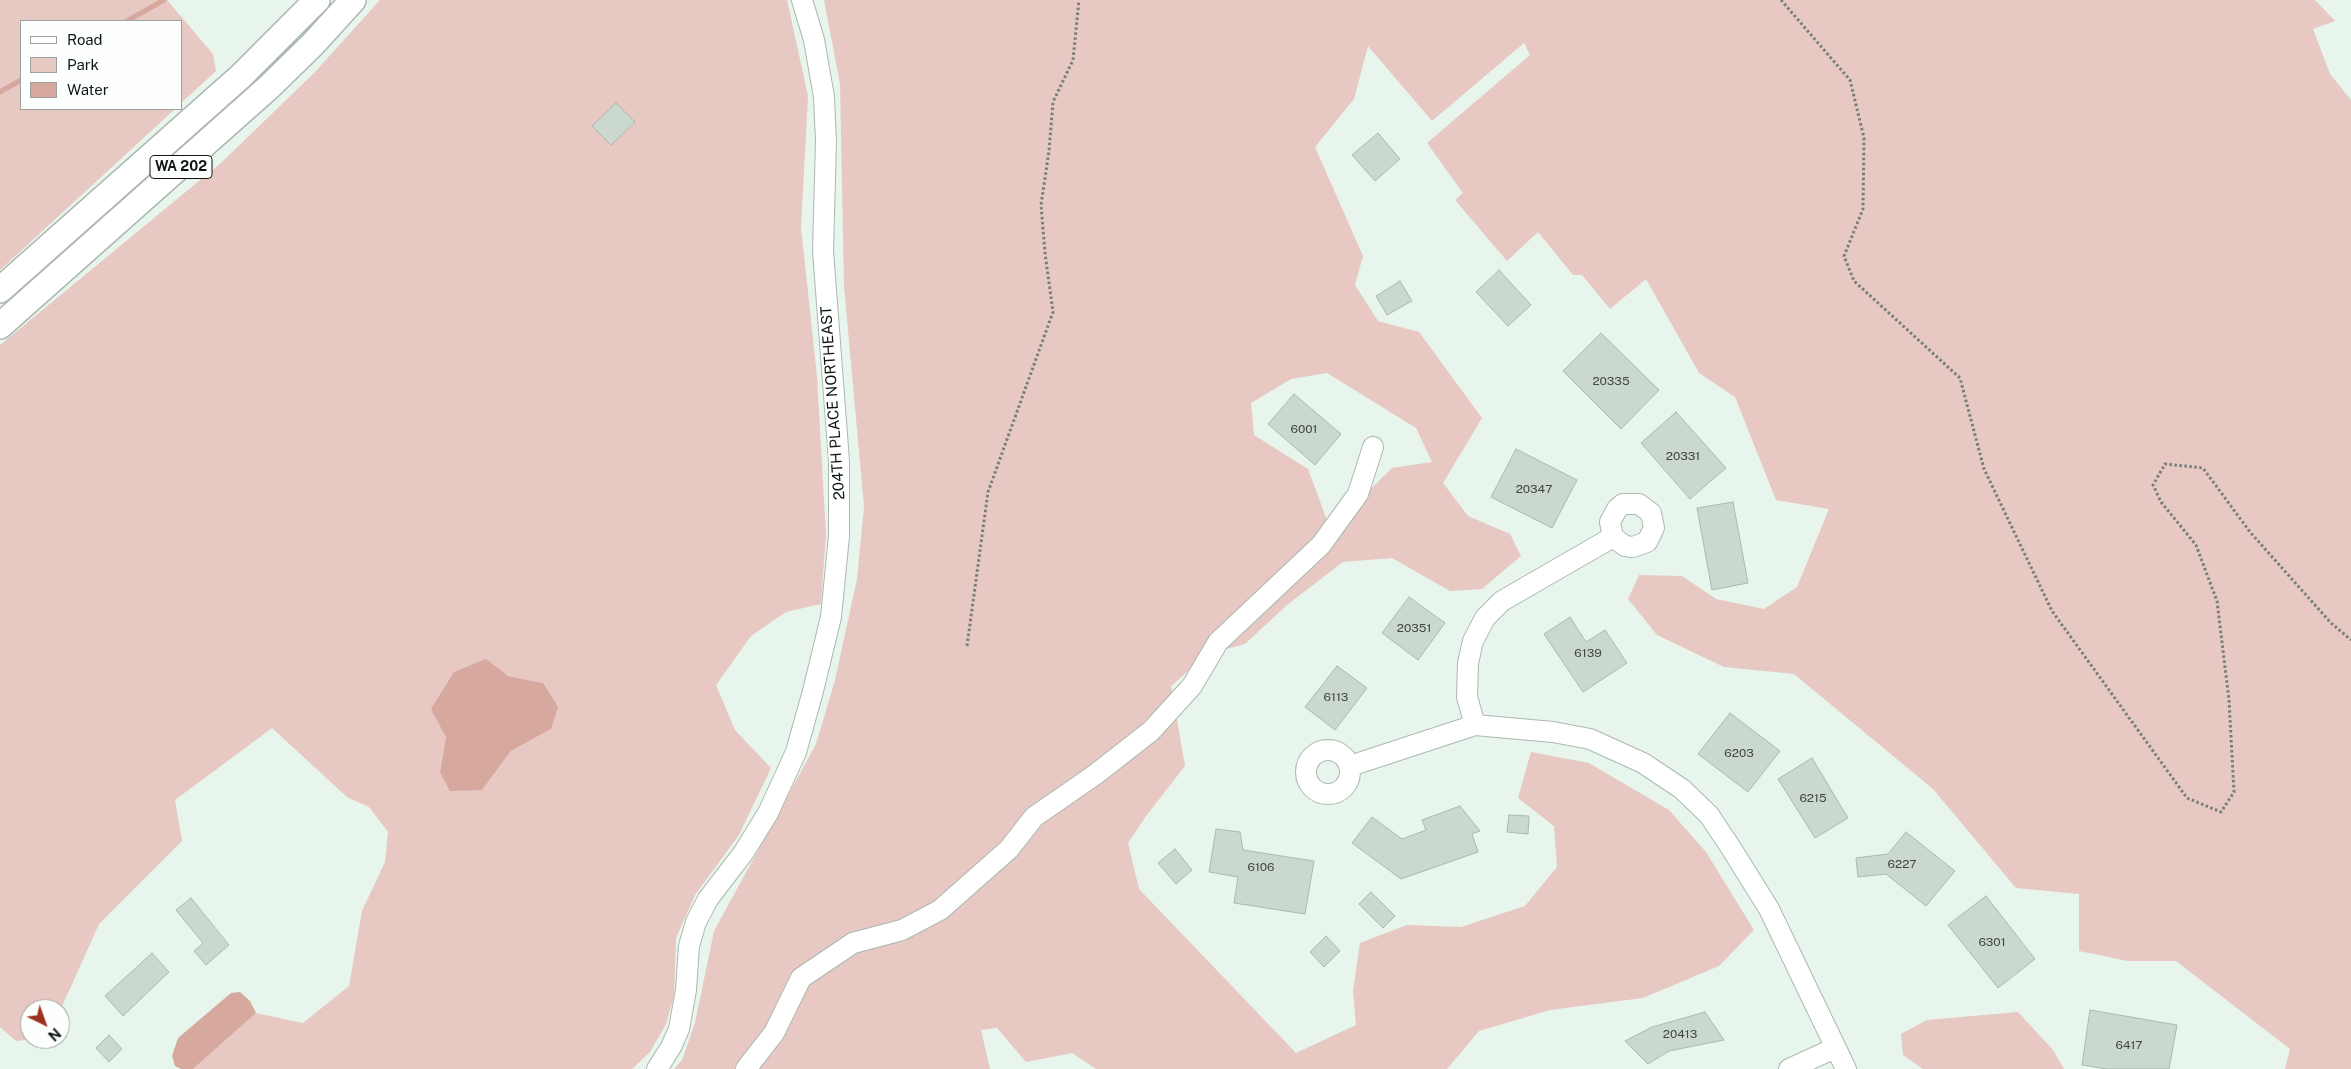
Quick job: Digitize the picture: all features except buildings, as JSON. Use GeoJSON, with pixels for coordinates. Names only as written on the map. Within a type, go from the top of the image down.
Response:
{"type":"FeatureCollection","features":[{"type":"Feature","properties":{"kind":"main road","name":"WA 202"},"geometry":{"type":"LineString","coordinates":[[0,290],[242,76],[317,0]]}},
{"type":"Feature","properties":{"kind":"main road","name":"WA 202"},"geometry":{"type":"LineString","coordinates":[[0,326],[262,93],[313,44],[353,0]]}},
{"type":"Feature","properties":{"kind":"street","name":"204TH PLACE NORTHEAST"},"geometry":{"type":"LineString","coordinates":[[657,1069],[671,1047],[679,1029],[686,990],[689,946],[696,922],[708,899],[744,852],[768,813],[796,752],[831,617],[839,536],[839,461],[822,251],[826,141],[824,97],[814,40],[802,0]]}},
{"type":"Feature","properties":{"kind":"street"},"geometry":{"type":"LineString","coordinates":[[746,1069],[774,1033],[801,978],[852,943],[902,930],[940,910],[1009,850],[1034,816],[1096,774],[1151,732],[1192,686],[1218,642],[1321,545],[1358,494],[1373,447]]}},
{"type":"Feature","properties":{"kind":"street"},"geometry":{"type":"LineString","coordinates":[[1475,725],[1467,697],[1468,663],[1473,642],[1485,618],[1502,601],[1613,537]]}},
{"type":"Feature","properties":{"kind":"street"},"geometry":{"type":"LineString","coordinates":[[1350,766],[1475,725],[1553,732],[1590,739],[1643,763],[1682,789],[1709,815],[1769,909],[1846,1069]]}},
{"type":"Feature","properties":{"kind":"street"},"geometry":{"type":"LineString","coordinates":[[1789,1069],[1835,1048]]}},
{"type":"Feature","properties":{"kind":"path"},"geometry":{"type":"LineString","coordinates":[[967,646],[988,492],[1053,312],[1041,205],[1049,151],[1053,102],[1073,60],[1079,0]]}},
{"type":"Feature","properties":{"kind":"path"},"geometry":{"type":"LineString","coordinates":[[1780,0],[1850,80],[1864,138],[1863,210],[1844,256],[1854,281],[1960,378],[1984,469],[2052,611],[2187,798],[2221,812],[2234,792],[2229,700],[2217,601],[2196,545],[2161,502],[2153,485],[2165,464],[2203,468],[2250,532],[2331,623],[2351,640]]}},
{"type":"Feature","properties":{"kind":"green space"},"geometry":{"type":"Polygon","coordinates":[[[0,0],[167,0],[213,54],[216,71],[182,102],[182,20],[20,20],[20,110],[174,110],[0,270],[0,0]]]}},
{"type":"Feature","properties":{"kind":"green space"},"geometry":{"type":"Polygon","coordinates":[[[380,0],[787,0],[808,96],[801,227],[817,377],[826,534],[821,604],[786,612],[751,636],[716,685],[735,730],[771,768],[739,835],[695,895],[676,938],[674,997],[666,1024],[650,1052],[632,1069],[193,1069],[256,1013],[303,1023],[349,986],[362,911],[385,862],[388,832],[369,807],[347,797],[272,728],[175,800],[182,841],[99,924],[65,999],[20,999],[20,1041],[16,1041],[0,1027],[0,345],[222,162],[315,72],[380,0]],[[508,676],[446,737],[440,772],[482,790],[511,751],[551,729],[543,683],[508,676]]]}},
{"type":"Feature","properties":{"kind":"green space"},"geometry":{"type":"Polygon","coordinates":[[[824,0],[2315,0],[2335,21],[2313,29],[2330,74],[2351,100],[2351,1069],[2285,1069],[2290,1049],[2176,961],[2128,961],[2079,951],[2079,894],[2016,888],[1933,789],[1794,674],[1724,667],[1657,635],[1628,599],[1639,575],[1682,576],[1716,599],[1764,609],[1797,587],[1829,509],[1776,500],[1735,397],[1699,373],[1646,279],[1610,309],[1582,275],[1573,275],[1538,232],[1507,261],[1455,200],[1463,193],[1427,143],[1530,55],[1524,43],[1432,121],[1368,46],[1354,99],[1315,147],[1363,256],[1355,285],[1378,321],[1419,332],[1482,418],[1443,483],[1468,516],[1510,534],[1521,556],[1482,589],[1450,591],[1392,558],[1343,562],[1287,605],[1245,644],[1208,654],[1171,686],[1185,766],[1146,816],[1128,843],[1139,889],[1296,1053],[1356,1025],[1353,990],[1360,943],[1407,925],[1461,927],[1525,906],[1557,867],[1554,826],[1518,798],[1531,752],[1589,763],[1669,810],[1706,852],[1754,930],[1719,966],[1643,998],[1550,1010],[1479,1031],[1447,1069],[1096,1069],[1072,1053],[1026,1062],[997,1028],[981,1030],[990,1069],[674,1069],[682,1060],[695,1023],[714,931],[816,744],[835,680],[857,579],[864,507],[844,286],[840,84],[824,0]],[[1327,373],[1291,379],[1251,403],[1254,435],[1308,469],[1328,523],[1351,508],[1392,468],[1432,462],[1416,428],[1327,373]]]}},
{"type":"Feature","properties":{"kind":"green space"},"geometry":{"type":"Polygon","coordinates":[[[2018,1012],[2053,1050],[2064,1069],[1923,1069],[1903,1055],[1901,1034],[1927,1020],[2018,1012]]]}},
{"type":"Feature","properties":{"kind":"water"},"geometry":{"type":"Polygon","coordinates":[[[486,659],[508,676],[543,683],[558,707],[551,729],[511,751],[482,790],[450,791],[440,772],[446,737],[431,709],[454,672],[486,659]]]}},
{"type":"Feature","properties":{"kind":"water"},"geometry":{"type":"Polygon","coordinates":[[[240,992],[250,1001],[256,1013],[193,1069],[181,1069],[175,1066],[172,1056],[178,1038],[231,993],[240,992]]]}},
{"type":"Feature","properties":{"kind":"waterway"},"geometry":{"type":"LineString","coordinates":[[129,20],[164,0]]}},
{"type":"Feature","properties":{"kind":"waterway"},"geometry":{"type":"LineString","coordinates":[[0,92],[20,81]]}}]}
